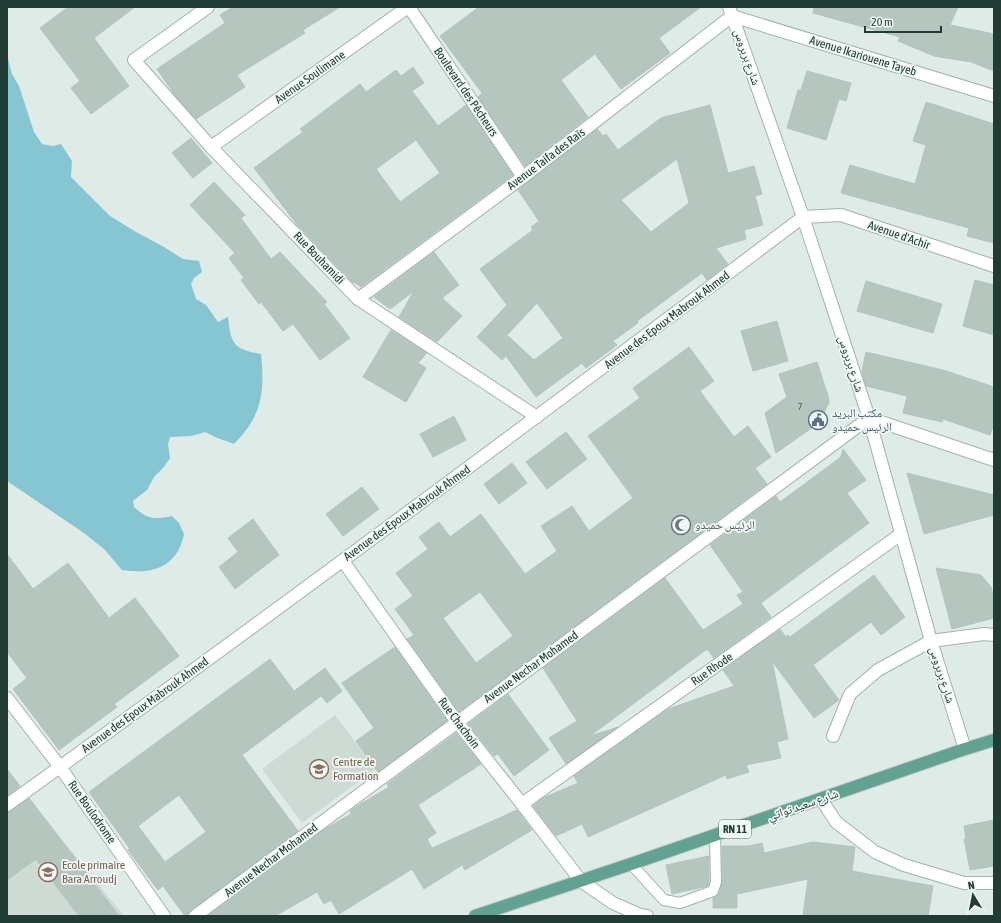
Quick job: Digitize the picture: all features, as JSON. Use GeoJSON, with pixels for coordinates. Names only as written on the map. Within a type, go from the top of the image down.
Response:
{"type":"FeatureCollection","features":[{"type":"Feature","properties":{"kind":"main road","name":"شارع سعيد تواتي"},"geometry":{"type":"LineString","coordinates":[[475,916],[994,740]]}},
{"type":"Feature","properties":{"kind":"street","name":"Rue Bouhamidi"},"geometry":{"type":"LineString","coordinates":[[208,7],[134,60],[211,147],[358,299],[537,417]]}},
{"type":"Feature","properties":{"kind":"street","name":"Avenue Soulimane"},"geometry":{"type":"LineString","coordinates":[[211,147],[409,7]]}},
{"type":"Feature","properties":{"kind":"street","name":"Boulevard des Pêcheurs"},"geometry":{"type":"LineString","coordinates":[[409,7],[523,177]]}},
{"type":"Feature","properties":{"kind":"street","name":"Avenue Taifa des Raïs"},"geometry":{"type":"LineString","coordinates":[[358,299],[523,177],[731,12]]}},
{"type":"Feature","properties":{"kind":"street","name":"Avenue Ikariouene Tayeb"},"geometry":{"type":"LineString","coordinates":[[731,12],[994,96]]}},
{"type":"Feature","properties":{"kind":"street","name":"شارع بربروس"},"geometry":{"type":"LineString","coordinates":[[731,12],[803,217],[869,418],[931,641],[965,749]]}},
{"type":"Feature","properties":{"kind":"street","name":"Avenue d'Achir"},"geometry":{"type":"LineString","coordinates":[[803,217],[841,215],[994,266]]}},
{"type":"Feature","properties":{"kind":"street","name":"Avenue des Epoux Mabrouk Ahmed"},"geometry":{"type":"LineString","coordinates":[[7,805],[343,561],[803,217]]}},
{"type":"Feature","properties":{"kind":"street"},"geometry":{"type":"LineString","coordinates":[[869,418],[994,460]]}},
{"type":"Feature","properties":{"kind":"street","name":"Avenue Nechar Mohamed"},"geometry":{"type":"LineString","coordinates":[[195,916],[869,418]]}},
{"type":"Feature","properties":{"kind":"street","name":"Rue Rhode"},"geometry":{"type":"LineString","coordinates":[[522,804],[901,534]]}},
{"type":"Feature","properties":{"kind":"street","name":"Rue Chachoin"},"geometry":{"type":"LineString","coordinates":[[343,561],[457,722],[522,804],[580,881]]}},
{"type":"Feature","properties":{"kind":"street"},"geometry":{"type":"LineString","coordinates":[[833,736],[850,694],[878,670],[931,641],[984,634],[994,635]]}},
{"type":"Feature","properties":{"kind":"street","name":"Rue Boulodrome"},"geometry":{"type":"LineString","coordinates":[[7,698],[60,767],[164,916]]}},
{"type":"Feature","properties":{"kind":"street"},"geometry":{"type":"LineString","coordinates":[[821,799],[836,822],[875,852],[904,865],[964,883],[994,883]]}},
{"type":"Feature","properties":{"kind":"street"},"geometry":{"type":"LineString","coordinates":[[580,881],[614,903],[640,915],[647,916]]}},
{"type":"Feature","properties":{"kind":"lane"},"geometry":{"type":"LineString","coordinates":[[631,864],[664,900],[680,903],[707,894],[713,891],[716,882],[715,835]]}},
{"type":"Feature","properties":{"kind":"shaded area","name":"Centre de Formation"},"geometry":{"type":"Polygon","coordinates":[[[335,715],[376,769],[302,823],[262,769],[335,715]]]}},
{"type":"Feature","properties":{"kind":"shaded area","name":"Ecole primaire Bara Arroudj"},"geometry":{"type":"Polygon","coordinates":[[[35,806],[124,916],[7,916],[7,828],[35,806]]]}},
{"type":"Feature","properties":{"kind":"water"},"geometry":{"type":"Polygon","coordinates":[[[7,55],[12,74],[19,86],[34,132],[42,144],[53,146],[61,144],[72,161],[71,177],[110,216],[183,259],[199,261],[202,272],[194,278],[191,284],[196,299],[206,305],[218,322],[228,317],[230,333],[235,344],[244,350],[261,354],[262,392],[260,403],[251,423],[243,434],[234,444],[205,432],[191,436],[170,437],[168,444],[170,458],[164,467],[154,477],[147,490],[133,501],[134,507],[151,518],[172,516],[179,523],[184,534],[180,547],[174,557],[161,567],[147,571],[122,570],[104,549],[84,533],[7,481],[7,55]]]}},
{"type":"Feature","properties":{"kind":"building"},"geometry":{"type":"Polygon","coordinates":[[[68,7],[135,7],[94,38],[129,86],[91,114],[71,88],[80,81],[40,28],[68,7]]]}},
{"type":"Feature","properties":{"kind":"building"},"geometry":{"type":"Polygon","coordinates":[[[233,7],[340,7],[303,30],[305,33],[237,75],[245,87],[196,119],[176,97],[157,69],[225,23],[220,15],[233,7]]]}},
{"type":"Feature","properties":{"kind":"building"},"geometry":{"type":"Polygon","coordinates":[[[479,7],[701,7],[659,38],[670,53],[621,89],[595,54],[561,80],[588,117],[525,166],[478,97],[482,93],[440,36],[479,7]]]}},
{"type":"Feature","properties":{"kind":"building"},"geometry":{"type":"Polygon","coordinates":[[[814,7],[958,7],[950,25],[994,34],[994,71],[971,62],[934,56],[898,41],[900,37],[813,13],[814,7]]]}},
{"type":"Feature","properties":{"kind":"building"},"geometry":{"type":"Polygon","coordinates":[[[413,67],[424,83],[412,91],[438,126],[466,105],[513,175],[361,287],[354,282],[353,283],[298,226],[254,168],[303,132],[300,129],[360,84],[366,92],[396,70],[401,76],[413,67]],[[416,140],[376,169],[400,202],[440,173],[416,140]]]}},
{"type":"Feature","properties":{"kind":"building"},"geometry":{"type":"Polygon","coordinates":[[[807,71],[851,83],[846,101],[839,99],[826,140],[787,128],[798,90],[801,90],[807,71]]]}},
{"type":"Feature","properties":{"kind":"building"},"geometry":{"type":"Polygon","coordinates":[[[926,102],[994,124],[994,243],[967,236],[969,228],[841,193],[850,165],[915,184],[926,145],[913,141],[926,102]]]}},
{"type":"Feature","properties":{"kind":"building"},"geometry":{"type":"Polygon","coordinates":[[[710,105],[728,173],[754,166],[762,194],[755,196],[763,225],[744,230],[746,239],[716,248],[728,264],[707,280],[702,273],[637,321],[638,323],[613,341],[617,345],[586,368],[582,363],[536,397],[506,356],[502,360],[477,337],[507,305],[480,269],[533,230],[531,227],[539,221],[518,190],[597,129],[603,136],[606,134],[618,150],[661,118],[710,105]],[[677,159],[621,200],[651,232],[689,203],[677,159]],[[537,303],[507,335],[534,360],[563,338],[537,303]]]}},
{"type":"Feature","properties":{"kind":"building"},"geometry":{"type":"Polygon","coordinates":[[[191,138],[212,163],[193,178],[172,153],[191,138]]]}},
{"type":"Feature","properties":{"kind":"building"},"geometry":{"type":"Polygon","coordinates":[[[214,182],[245,215],[241,218],[271,259],[280,252],[327,302],[324,304],[350,338],[320,360],[293,324],[283,331],[261,302],[259,304],[241,280],[244,278],[229,258],[235,253],[190,205],[214,182]]]}},
{"type":"Feature","properties":{"kind":"building"},"geometry":{"type":"Polygon","coordinates":[[[434,252],[459,285],[442,298],[462,316],[437,342],[399,317],[414,291],[390,309],[374,297],[434,252]]]}},
{"type":"Feature","properties":{"kind":"building"},"geometry":{"type":"Polygon","coordinates":[[[975,280],[994,285],[994,335],[963,326],[975,280]]]}},
{"type":"Feature","properties":{"kind":"building"},"geometry":{"type":"Polygon","coordinates":[[[866,281],[942,304],[933,333],[857,311],[866,281]]]}},
{"type":"Feature","properties":{"kind":"building"},"geometry":{"type":"Polygon","coordinates":[[[777,321],[788,361],[753,371],[741,331],[777,321]]]}},
{"type":"Feature","properties":{"kind":"building"},"geometry":{"type":"Polygon","coordinates":[[[391,330],[427,353],[418,363],[426,368],[406,402],[363,377],[391,330]]]}},
{"type":"Feature","properties":{"kind":"building"},"geometry":{"type":"Polygon","coordinates":[[[689,347],[714,381],[700,391],[734,437],[748,426],[771,457],[755,468],[767,484],[459,712],[407,639],[414,635],[395,609],[413,596],[396,573],[428,549],[419,537],[439,522],[450,537],[481,514],[525,574],[557,551],[541,526],[572,506],[589,531],[633,498],[588,436],[640,398],[633,388],[689,347]],[[480,592],[443,618],[476,663],[513,636],[480,592]]]}},
{"type":"Feature","properties":{"kind":"building"},"geometry":{"type":"Polygon","coordinates":[[[866,352],[943,370],[994,387],[994,424],[990,435],[943,419],[942,422],[903,413],[907,396],[866,386],[862,371],[866,352]]]}},
{"type":"Feature","properties":{"kind":"building"},"geometry":{"type":"Polygon","coordinates":[[[817,362],[829,403],[822,416],[813,427],[776,453],[765,413],[787,397],[779,374],[817,362]]]}},
{"type":"Feature","properties":{"kind":"building"},"geometry":{"type":"Polygon","coordinates":[[[454,416],[466,440],[433,457],[420,434],[454,416]]]}},
{"type":"Feature","properties":{"kind":"building"},"geometry":{"type":"Polygon","coordinates":[[[566,432],[587,459],[547,489],[526,462],[566,432]]]}},
{"type":"Feature","properties":{"kind":"building"},"geometry":{"type":"Polygon","coordinates":[[[843,449],[866,480],[847,493],[869,523],[761,603],[771,617],[714,658],[707,649],[590,736],[618,727],[566,764],[549,738],[577,721],[543,668],[665,578],[703,630],[743,604],[737,595],[743,592],[710,545],[776,496],[780,502],[841,457],[843,449]]]}},
{"type":"Feature","properties":{"kind":"building"},"geometry":{"type":"Polygon","coordinates":[[[512,463],[527,483],[499,504],[484,484],[512,463]]]}},
{"type":"Feature","properties":{"kind":"building"},"geometry":{"type":"Polygon","coordinates":[[[907,473],[994,495],[994,515],[924,534],[907,473]]]}},
{"type":"Feature","properties":{"kind":"building"},"geometry":{"type":"Polygon","coordinates":[[[362,487],[379,509],[343,536],[326,514],[362,487]]]}},
{"type":"Feature","properties":{"kind":"building"},"geometry":{"type":"Polygon","coordinates":[[[253,519],[279,555],[235,589],[219,567],[238,552],[228,538],[253,519]]]}},
{"type":"Feature","properties":{"kind":"building"},"geometry":{"type":"Polygon","coordinates":[[[7,554],[33,589],[68,563],[109,618],[135,598],[179,656],[114,704],[117,707],[59,750],[13,689],[27,678],[7,652],[7,554]]]}},
{"type":"Feature","properties":{"kind":"building"},"geometry":{"type":"Polygon","coordinates":[[[936,568],[981,575],[991,587],[994,600],[994,618],[952,629],[936,568]]]}},
{"type":"Feature","properties":{"kind":"building"},"geometry":{"type":"Polygon","coordinates":[[[874,575],[905,617],[881,635],[871,622],[813,665],[839,700],[814,718],[772,661],[788,739],[777,742],[781,758],[746,765],[749,772],[727,779],[726,775],[588,837],[582,824],[556,836],[533,806],[543,798],[578,783],[574,776],[668,709],[734,686],[723,670],[780,629],[786,637],[788,635],[790,637],[874,575]]]}},
{"type":"Feature","properties":{"kind":"building"},"geometry":{"type":"Polygon","coordinates":[[[395,647],[447,721],[378,772],[356,741],[374,728],[342,683],[395,647]]]}},
{"type":"Feature","properties":{"kind":"building"},"geometry":{"type":"Polygon","coordinates":[[[270,659],[294,691],[325,668],[342,691],[327,703],[321,696],[242,755],[298,831],[191,910],[188,916],[185,916],[163,886],[158,890],[128,850],[130,849],[89,792],[270,659]],[[179,795],[138,826],[165,862],[206,832],[179,795]]]}},
{"type":"Feature","properties":{"kind":"building"},"geometry":{"type":"Polygon","coordinates":[[[508,694],[549,750],[514,776],[498,754],[494,756],[468,724],[508,694]]]}},
{"type":"Feature","properties":{"kind":"building"},"geometry":{"type":"Polygon","coordinates":[[[456,733],[481,764],[418,805],[436,833],[427,839],[432,848],[517,810],[532,830],[465,870],[462,865],[424,889],[412,869],[339,914],[331,900],[324,904],[317,892],[275,916],[208,916],[325,829],[351,814],[350,811],[357,806],[389,787],[387,784],[456,733]]]}},
{"type":"Feature","properties":{"kind":"building"},"geometry":{"type":"Polygon","coordinates":[[[7,769],[20,786],[7,796],[7,769]]]}},
{"type":"Feature","properties":{"kind":"building","name":"Ecole primaire Bara Arroudj"},"geometry":{"type":"Polygon","coordinates":[[[29,798],[119,916],[79,916],[36,859],[7,880],[7,812],[11,811],[29,798]]]}},
{"type":"Feature","properties":{"kind":"building"},"geometry":{"type":"Polygon","coordinates":[[[994,820],[994,866],[970,870],[964,839],[966,839],[964,826],[994,820]]]}},
{"type":"Feature","properties":{"kind":"building"},"geometry":{"type":"Polygon","coordinates":[[[813,842],[855,847],[852,871],[933,886],[928,916],[803,916],[808,879],[737,894],[737,908],[713,908],[713,898],[719,893],[722,882],[722,846],[749,846],[762,843],[764,853],[813,842]]]}},
{"type":"Feature","properties":{"kind":"building"},"geometry":{"type":"Polygon","coordinates":[[[709,856],[708,886],[672,894],[666,865],[709,856]]]}},
{"type":"Feature","properties":{"kind":"place","name":"مكتب البريد الرئيس حميدو"},"geometry":{"type":"Point","coordinates":[818,420]}},
{"type":"Feature","properties":{"kind":"place","name":"الرئيس حميدو"},"geometry":{"type":"Point","coordinates":[681,525]}},
{"type":"Feature","properties":{"kind":"place","name":"Centre de Formation"},"geometry":{"type":"Point","coordinates":[319,769]}},
{"type":"Feature","properties":{"kind":"place","name":"Ecole primaire Bara Arroudj"},"geometry":{"type":"Point","coordinates":[48,872]}}]}
